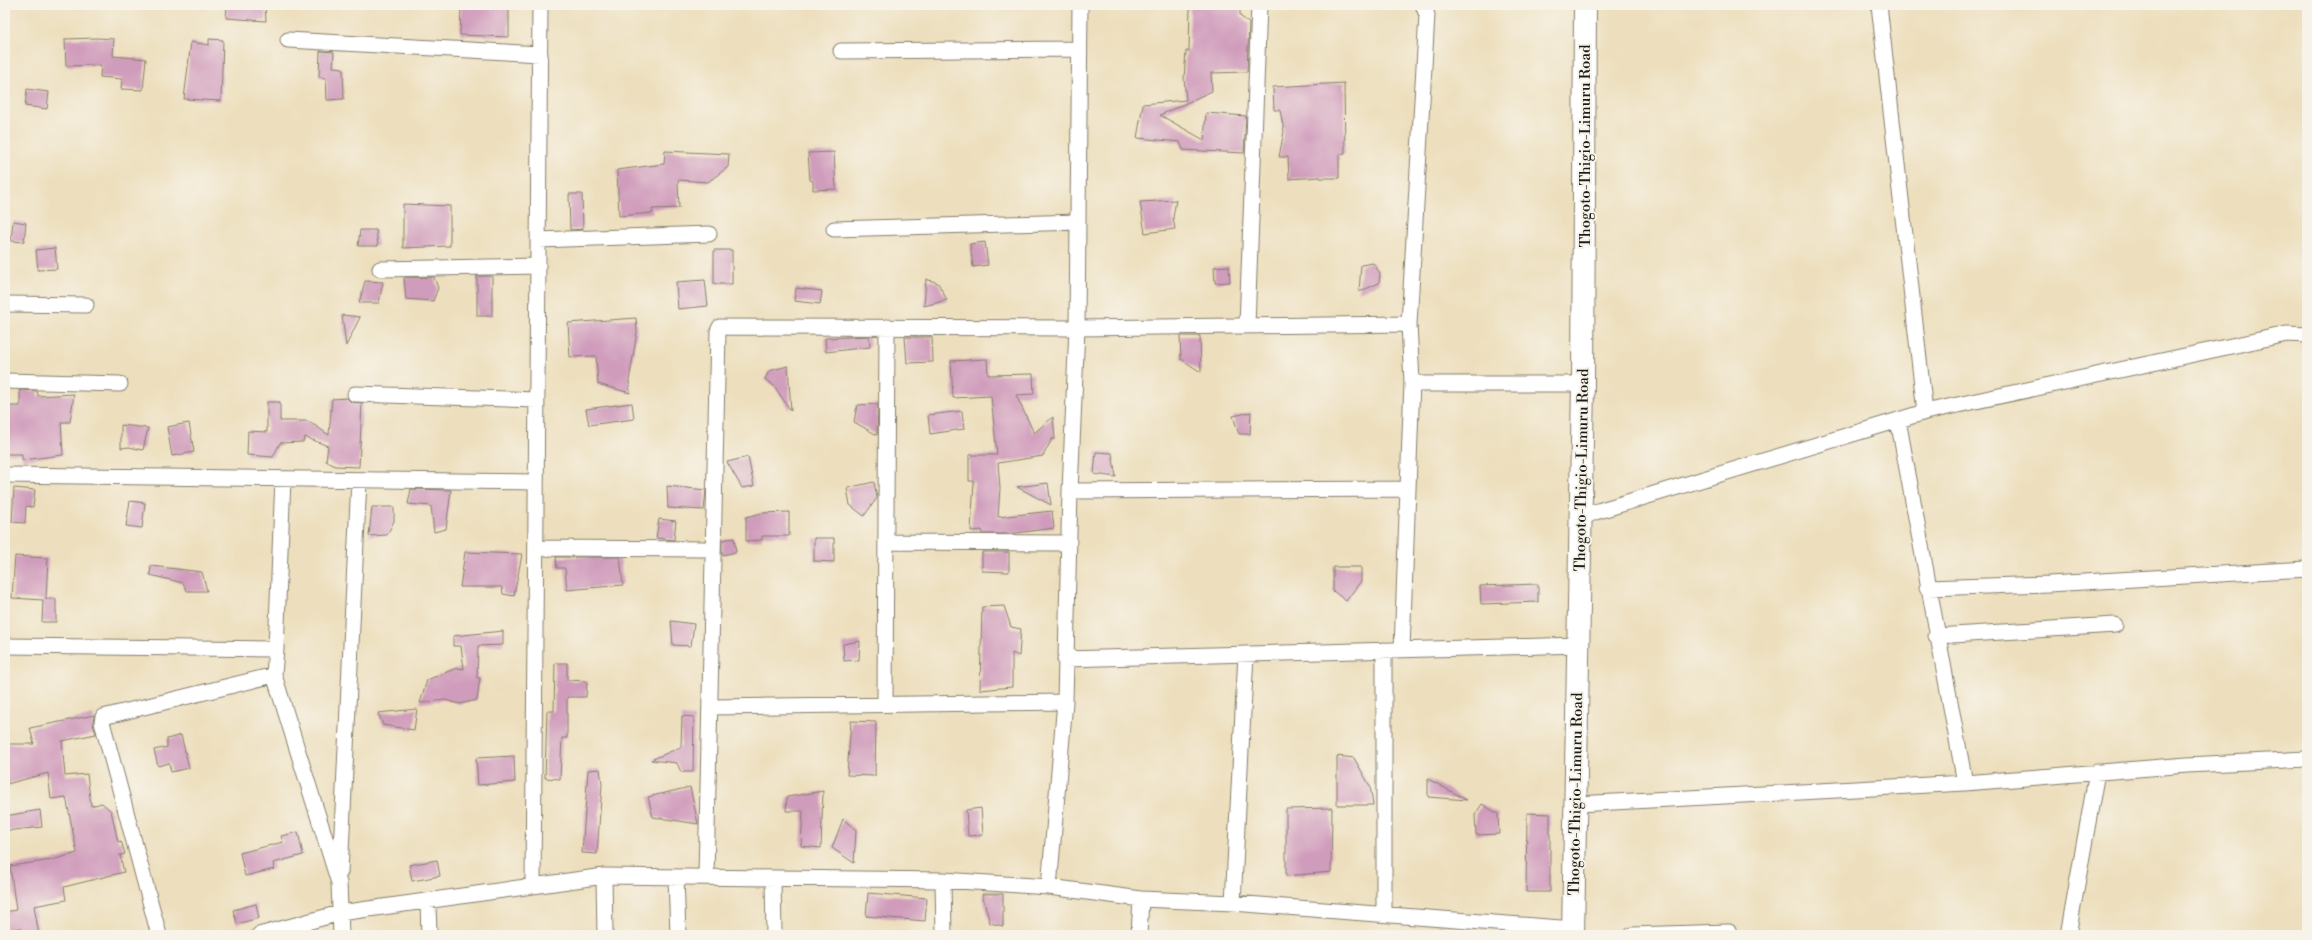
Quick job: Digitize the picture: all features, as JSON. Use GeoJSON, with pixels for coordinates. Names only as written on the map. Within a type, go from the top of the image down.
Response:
{"type":"FeatureCollection","features":[{"type":"Feature","properties":{"kind":"highway","name":"Thogoto-Thigio-Limuru Road"},"geometry":{"type":"LineString","coordinates":[[1573,932],[1577,804],[1583,384],[1585,5]]}},
{"type":"Feature","properties":{"kind":"street"},"geometry":{"type":"LineString","coordinates":[[533,886],[540,5]]}},
{"type":"Feature","properties":{"kind":"street"},"geometry":{"type":"LineString","coordinates":[[1049,887],[1065,702],[1068,543],[1077,328],[1078,49],[1080,5]]}},
{"type":"Feature","properties":{"kind":"street"},"geometry":{"type":"LineString","coordinates":[[1247,325],[1259,5]]}},
{"type":"Feature","properties":{"kind":"street"},"geometry":{"type":"LineString","coordinates":[[1402,649],[1412,382],[1408,324],[1427,15],[1423,5]]}},
{"type":"Feature","properties":{"kind":"street"},"geometry":{"type":"LineString","coordinates":[[1879,5],[1925,412]]}},
{"type":"Feature","properties":{"kind":"street"},"geometry":{"type":"LineString","coordinates":[[288,40],[540,54]]}},
{"type":"Feature","properties":{"kind":"street"},"geometry":{"type":"LineString","coordinates":[[841,51],[1078,49]]}},
{"type":"Feature","properties":{"kind":"street"},"geometry":{"type":"LineString","coordinates":[[834,229],[1078,222]]}},
{"type":"Feature","properties":{"kind":"street"},"geometry":{"type":"LineString","coordinates":[[538,240],[709,234]]}},
{"type":"Feature","properties":{"kind":"street"},"geometry":{"type":"LineString","coordinates":[[380,270],[538,266]]}},
{"type":"Feature","properties":{"kind":"street"},"geometry":{"type":"LineString","coordinates":[[5,304],[86,305]]}},
{"type":"Feature","properties":{"kind":"street"},"geometry":{"type":"LineString","coordinates":[[706,877],[718,331],[720,327],[1077,328],[1408,324]]}},
{"type":"Feature","properties":{"kind":"street"},"geometry":{"type":"LineString","coordinates":[[885,704],[887,327]]}},
{"type":"Feature","properties":{"kind":"street"},"geometry":{"type":"LineString","coordinates":[[1581,518],[1595,512],[1925,412],[2287,334],[2307,335]]}},
{"type":"Feature","properties":{"kind":"street"},"geometry":{"type":"LineString","coordinates":[[5,381],[120,384]]}},
{"type":"Feature","properties":{"kind":"street"},"geometry":{"type":"LineString","coordinates":[[1412,382],[1423,384],[1583,384]]}},
{"type":"Feature","properties":{"kind":"street"},"geometry":{"type":"LineString","coordinates":[[355,394],[537,400]]}},
{"type":"Feature","properties":{"kind":"street"},"geometry":{"type":"LineString","coordinates":[[1898,420],[1927,588],[1964,783]]}},
{"type":"Feature","properties":{"kind":"street"},"geometry":{"type":"LineString","coordinates":[[5,476],[536,482]]}},
{"type":"Feature","properties":{"kind":"street"},"geometry":{"type":"LineString","coordinates":[[283,479],[274,675],[339,883]]}},
{"type":"Feature","properties":{"kind":"street"},"geometry":{"type":"LineString","coordinates":[[341,935],[339,883],[359,480]]}},
{"type":"Feature","properties":{"kind":"street"},"geometry":{"type":"LineString","coordinates":[[1070,491],[1408,489]]}},
{"type":"Feature","properties":{"kind":"street"},"geometry":{"type":"LineString","coordinates":[[886,542],[1068,543]]}},
{"type":"Feature","properties":{"kind":"street"},"geometry":{"type":"LineString","coordinates":[[536,548],[713,549]]}},
{"type":"Feature","properties":{"kind":"street"},"geometry":{"type":"LineString","coordinates":[[1927,588],[2048,584],[2307,569]]}},
{"type":"Feature","properties":{"kind":"street"},"geometry":{"type":"LineString","coordinates":[[1936,636],[2115,625]]}},
{"type":"Feature","properties":{"kind":"street"},"geometry":{"type":"LineString","coordinates":[[1065,659],[1579,645]]}},
{"type":"Feature","properties":{"kind":"street"},"geometry":{"type":"LineString","coordinates":[[5,646],[276,649]]}},
{"type":"Feature","properties":{"kind":"street"},"geometry":{"type":"LineString","coordinates":[[1384,650],[1384,914]]}},
{"type":"Feature","properties":{"kind":"street"},"geometry":{"type":"LineString","coordinates":[[1233,903],[1246,654]]}},
{"type":"Feature","properties":{"kind":"street"},"geometry":{"type":"LineString","coordinates":[[159,935],[102,722],[103,717],[274,675]]}},
{"type":"Feature","properties":{"kind":"street"},"geometry":{"type":"LineString","coordinates":[[710,706],[1065,702]]}},
{"type":"Feature","properties":{"kind":"street"},"geometry":{"type":"LineString","coordinates":[[1577,804],[1964,783],[2187,765],[2307,759]]}},
{"type":"Feature","properties":{"kind":"street"},"geometry":{"type":"LineString","coordinates":[[2068,935],[2097,772]]}},
{"type":"Feature","properties":{"kind":"street"},"geometry":{"type":"LineString","coordinates":[[604,876],[605,935]]}},
{"type":"Feature","properties":{"kind":"street"},"geometry":{"type":"LineString","coordinates":[[259,935],[340,913],[604,876],[943,880],[1049,887],[1141,899],[1233,903],[1384,914],[1573,932]]}},
{"type":"Feature","properties":{"kind":"street"},"geometry":{"type":"LineString","coordinates":[[676,877],[678,935]]}},
{"type":"Feature","properties":{"kind":"street"},"geometry":{"type":"LineString","coordinates":[[773,878],[774,935]]}},
{"type":"Feature","properties":{"kind":"street"},"geometry":{"type":"LineString","coordinates":[[943,880],[944,935]]}},
{"type":"Feature","properties":{"kind":"street"},"geometry":{"type":"LineString","coordinates":[[1139,935],[1141,899]]}},
{"type":"Feature","properties":{"kind":"street"},"geometry":{"type":"LineString","coordinates":[[428,901],[429,935]]}},
{"type":"Feature","properties":{"kind":"street"},"geometry":{"type":"LineString","coordinates":[[1632,935],[1729,932]]}},
{"type":"Feature","properties":{"kind":"building"},"geometry":{"type":"Polygon","coordinates":[[[227,5],[265,5],[266,21],[226,18],[227,5]]]}},
{"type":"Feature","properties":{"kind":"building"},"geometry":{"type":"Polygon","coordinates":[[[461,5],[509,5],[509,37],[460,35],[461,5]]]}},
{"type":"Feature","properties":{"kind":"building"},"geometry":{"type":"Polygon","coordinates":[[[1190,5],[1240,5],[1240,16],[1249,23],[1247,72],[1211,73],[1212,91],[1160,115],[1204,140],[1206,113],[1246,116],[1244,153],[1183,150],[1180,142],[1137,138],[1143,104],[1186,100],[1184,79],[1186,51],[1189,51],[1190,5]]]}},
{"type":"Feature","properties":{"kind":"building"},"geometry":{"type":"Polygon","coordinates":[[[65,39],[114,39],[113,56],[146,59],[143,90],[121,89],[122,79],[100,77],[101,65],[66,66],[65,39]]]}},
{"type":"Feature","properties":{"kind":"building"},"geometry":{"type":"Polygon","coordinates":[[[209,39],[223,40],[221,101],[184,99],[191,42],[209,45],[209,39]]]}},
{"type":"Feature","properties":{"kind":"building"},"geometry":{"type":"Polygon","coordinates":[[[320,51],[334,52],[333,67],[343,68],[344,99],[327,100],[326,78],[319,77],[320,51]]]}},
{"type":"Feature","properties":{"kind":"building"},"geometry":{"type":"Polygon","coordinates":[[[1344,83],[1345,154],[1339,155],[1339,178],[1320,177],[1289,179],[1288,157],[1279,157],[1284,131],[1280,110],[1274,110],[1273,87],[1344,83]]]}},
{"type":"Feature","properties":{"kind":"building"},"geometry":{"type":"Polygon","coordinates":[[[27,89],[49,92],[47,109],[25,106],[27,89]]]}},
{"type":"Feature","properties":{"kind":"building"},"geometry":{"type":"Polygon","coordinates":[[[665,151],[729,154],[728,167],[708,182],[678,180],[679,208],[652,209],[653,213],[619,216],[617,170],[664,164],[665,151]]]}},
{"type":"Feature","properties":{"kind":"building"},"geometry":{"type":"Polygon","coordinates":[[[834,152],[836,189],[813,190],[813,181],[810,180],[808,153],[834,152]]]}},
{"type":"Feature","properties":{"kind":"building"},"geometry":{"type":"Polygon","coordinates":[[[569,194],[582,194],[583,229],[570,230],[569,194]]]}},
{"type":"Feature","properties":{"kind":"building"},"geometry":{"type":"Polygon","coordinates":[[[1176,200],[1173,217],[1175,229],[1145,233],[1140,202],[1176,200]]]}},
{"type":"Feature","properties":{"kind":"building"},"geometry":{"type":"Polygon","coordinates":[[[403,204],[450,206],[450,246],[403,248],[403,204]]]}},
{"type":"Feature","properties":{"kind":"building"},"geometry":{"type":"Polygon","coordinates":[[[13,221],[26,223],[24,242],[11,241],[13,221]]]}},
{"type":"Feature","properties":{"kind":"building"},"geometry":{"type":"Polygon","coordinates":[[[360,230],[376,230],[378,246],[358,246],[360,230]]]}},
{"type":"Feature","properties":{"kind":"building"},"geometry":{"type":"Polygon","coordinates":[[[985,242],[988,265],[973,267],[970,244],[985,242]]]}},
{"type":"Feature","properties":{"kind":"building"},"geometry":{"type":"Polygon","coordinates":[[[55,248],[57,269],[38,270],[36,250],[55,248]]]}},
{"type":"Feature","properties":{"kind":"building"},"geometry":{"type":"Polygon","coordinates":[[[714,250],[732,250],[732,284],[714,284],[714,250]]]}},
{"type":"Feature","properties":{"kind":"building"},"geometry":{"type":"Polygon","coordinates":[[[1373,263],[1380,273],[1379,283],[1359,292],[1361,265],[1373,263]]]}},
{"type":"Feature","properties":{"kind":"building"},"geometry":{"type":"Polygon","coordinates":[[[1229,266],[1230,282],[1215,283],[1214,267],[1229,266]]]}},
{"type":"Feature","properties":{"kind":"building"},"geometry":{"type":"Polygon","coordinates":[[[477,276],[492,276],[492,316],[477,316],[477,276]]]}},
{"type":"Feature","properties":{"kind":"building"},"geometry":{"type":"Polygon","coordinates":[[[434,277],[438,288],[433,301],[406,299],[404,278],[434,277]]]}},
{"type":"Feature","properties":{"kind":"building"},"geometry":{"type":"Polygon","coordinates":[[[926,279],[938,283],[947,300],[924,306],[926,279]]]}},
{"type":"Feature","properties":{"kind":"building"},"geometry":{"type":"Polygon","coordinates":[[[705,280],[708,306],[678,309],[676,282],[705,280]]]}},
{"type":"Feature","properties":{"kind":"building"},"geometry":{"type":"Polygon","coordinates":[[[365,281],[383,282],[379,303],[359,303],[365,281]]]}},
{"type":"Feature","properties":{"kind":"building"},"geometry":{"type":"Polygon","coordinates":[[[796,288],[822,291],[820,304],[794,301],[796,288]]]}},
{"type":"Feature","properties":{"kind":"building"},"geometry":{"type":"Polygon","coordinates":[[[342,315],[360,317],[346,346],[342,315]]]}},
{"type":"Feature","properties":{"kind":"building"},"geometry":{"type":"Polygon","coordinates":[[[636,318],[637,332],[629,381],[630,393],[598,384],[596,356],[570,357],[568,323],[636,318]]]}},
{"type":"Feature","properties":{"kind":"building"},"geometry":{"type":"Polygon","coordinates":[[[869,336],[870,347],[826,352],[825,338],[869,336]]]}},
{"type":"Feature","properties":{"kind":"building"},"geometry":{"type":"Polygon","coordinates":[[[1180,336],[1200,336],[1201,372],[1181,359],[1180,336]]]}},
{"type":"Feature","properties":{"kind":"building"},"geometry":{"type":"Polygon","coordinates":[[[905,337],[932,337],[933,362],[907,363],[905,337]]]}},
{"type":"Feature","properties":{"kind":"building"},"geometry":{"type":"Polygon","coordinates":[[[987,359],[988,375],[1033,374],[1034,394],[1016,395],[1034,433],[1053,417],[1055,439],[1052,439],[1043,456],[998,463],[1000,488],[998,517],[1052,511],[1054,528],[1009,534],[982,534],[982,530],[971,531],[974,481],[969,481],[969,455],[997,455],[991,396],[953,398],[951,361],[987,359]]]}},
{"type":"Feature","properties":{"kind":"building"},"geometry":{"type":"Polygon","coordinates":[[[788,366],[791,411],[774,386],[765,379],[769,371],[788,366]]]}},
{"type":"Feature","properties":{"kind":"building"},"geometry":{"type":"Polygon","coordinates":[[[20,390],[37,391],[38,396],[74,394],[70,422],[61,422],[63,455],[22,460],[22,454],[5,454],[5,406],[20,406],[20,390]]]}},
{"type":"Feature","properties":{"kind":"building"},"geometry":{"type":"Polygon","coordinates":[[[347,398],[351,402],[362,403],[359,467],[335,466],[326,461],[328,446],[305,437],[303,442],[280,443],[273,457],[247,455],[248,431],[267,432],[267,402],[280,402],[280,421],[308,421],[329,435],[332,399],[347,398]]]}},
{"type":"Feature","properties":{"kind":"building"},"geometry":{"type":"Polygon","coordinates":[[[632,403],[634,419],[589,425],[586,409],[632,403]]]}},
{"type":"Feature","properties":{"kind":"building"},"geometry":{"type":"Polygon","coordinates":[[[878,404],[877,435],[854,422],[857,405],[878,404]]]}},
{"type":"Feature","properties":{"kind":"building"},"geometry":{"type":"Polygon","coordinates":[[[962,411],[964,429],[930,434],[928,415],[962,411]]]}},
{"type":"Feature","properties":{"kind":"building"},"geometry":{"type":"Polygon","coordinates":[[[1251,412],[1250,434],[1239,434],[1233,416],[1251,412]]]}},
{"type":"Feature","properties":{"kind":"building"},"geometry":{"type":"Polygon","coordinates":[[[189,423],[194,452],[172,456],[167,427],[189,423]]]}},
{"type":"Feature","properties":{"kind":"building"},"geometry":{"type":"Polygon","coordinates":[[[121,425],[148,428],[143,450],[129,447],[121,448],[121,425]]]}},
{"type":"Feature","properties":{"kind":"building"},"geometry":{"type":"Polygon","coordinates":[[[1096,452],[1112,453],[1116,477],[1094,474],[1096,452]]]}},
{"type":"Feature","properties":{"kind":"building"},"geometry":{"type":"Polygon","coordinates":[[[748,457],[754,486],[742,488],[727,462],[748,457]]]}},
{"type":"Feature","properties":{"kind":"building"},"geometry":{"type":"Polygon","coordinates":[[[874,482],[877,498],[864,516],[850,505],[847,488],[874,482]]]}},
{"type":"Feature","properties":{"kind":"building"},"geometry":{"type":"Polygon","coordinates":[[[1048,483],[1051,505],[1017,487],[1048,483]]]}},
{"type":"Feature","properties":{"kind":"building"},"geometry":{"type":"Polygon","coordinates":[[[667,486],[706,490],[704,510],[668,508],[667,486]]]}},
{"type":"Feature","properties":{"kind":"building"},"geometry":{"type":"Polygon","coordinates":[[[14,488],[35,490],[33,507],[26,506],[25,523],[12,522],[14,488]]]}},
{"type":"Feature","properties":{"kind":"building"},"geometry":{"type":"Polygon","coordinates":[[[411,489],[451,490],[446,529],[434,532],[431,506],[408,504],[411,489]]]}},
{"type":"Feature","properties":{"kind":"building"},"geometry":{"type":"Polygon","coordinates":[[[130,501],[145,503],[142,528],[126,526],[130,501]]]}},
{"type":"Feature","properties":{"kind":"building"},"geometry":{"type":"Polygon","coordinates":[[[372,507],[394,507],[394,521],[387,535],[369,536],[372,507]]]}},
{"type":"Feature","properties":{"kind":"building"},"geometry":{"type":"Polygon","coordinates":[[[789,512],[789,536],[762,536],[762,540],[746,541],[746,517],[762,513],[789,512]]]}},
{"type":"Feature","properties":{"kind":"building"},"geometry":{"type":"Polygon","coordinates":[[[659,519],[676,521],[674,540],[656,538],[659,519]]]}},
{"type":"Feature","properties":{"kind":"building"},"geometry":{"type":"Polygon","coordinates":[[[734,538],[736,552],[722,555],[722,540],[734,538]]]}},
{"type":"Feature","properties":{"kind":"building"},"geometry":{"type":"Polygon","coordinates":[[[814,538],[834,538],[834,562],[814,561],[814,538]]]}},
{"type":"Feature","properties":{"kind":"building"},"geometry":{"type":"Polygon","coordinates":[[[465,552],[522,554],[514,596],[503,594],[502,587],[460,587],[465,552]]]}},
{"type":"Feature","properties":{"kind":"building"},"geometry":{"type":"Polygon","coordinates":[[[982,552],[1009,552],[1009,572],[982,571],[982,552]]]}},
{"type":"Feature","properties":{"kind":"building"},"geometry":{"type":"Polygon","coordinates":[[[15,556],[48,558],[46,599],[56,599],[56,622],[42,622],[43,600],[12,598],[15,556]]]}},
{"type":"Feature","properties":{"kind":"building"},"geometry":{"type":"Polygon","coordinates":[[[556,557],[620,557],[623,585],[567,590],[565,568],[557,568],[556,557]]]}},
{"type":"Feature","properties":{"kind":"building"},"geometry":{"type":"Polygon","coordinates":[[[151,566],[202,572],[207,591],[187,591],[183,583],[150,575],[151,566]]]}},
{"type":"Feature","properties":{"kind":"building"},"geometry":{"type":"Polygon","coordinates":[[[1333,567],[1361,567],[1361,581],[1346,601],[1333,591],[1333,567]]]}},
{"type":"Feature","properties":{"kind":"building"},"geometry":{"type":"Polygon","coordinates":[[[1538,584],[1538,602],[1481,604],[1480,586],[1538,584]]]}},
{"type":"Feature","properties":{"kind":"building"},"geometry":{"type":"Polygon","coordinates":[[[1004,606],[1011,627],[1021,629],[1019,656],[1012,653],[1012,687],[980,690],[982,607],[1004,606]]]}},
{"type":"Feature","properties":{"kind":"building"},"geometry":{"type":"Polygon","coordinates":[[[671,621],[694,624],[691,646],[673,645],[671,621]]]}},
{"type":"Feature","properties":{"kind":"building"},"geometry":{"type":"Polygon","coordinates":[[[503,631],[503,645],[478,646],[477,678],[480,678],[477,700],[460,704],[445,700],[420,703],[427,680],[457,668],[464,669],[461,646],[453,646],[453,636],[503,631]]]}},
{"type":"Feature","properties":{"kind":"building"},"geometry":{"type":"Polygon","coordinates":[[[860,641],[859,660],[844,661],[843,644],[860,641]]]}},
{"type":"Feature","properties":{"kind":"building"},"geometry":{"type":"Polygon","coordinates":[[[555,663],[567,663],[567,680],[587,681],[586,697],[567,697],[567,738],[562,738],[560,779],[545,778],[547,711],[554,711],[555,663]]]}},
{"type":"Feature","properties":{"kind":"building"},"geometry":{"type":"Polygon","coordinates":[[[417,709],[414,730],[383,725],[378,713],[417,709]]]}},
{"type":"Feature","properties":{"kind":"building"},"geometry":{"type":"Polygon","coordinates":[[[94,715],[93,724],[96,734],[62,741],[65,776],[87,774],[91,806],[102,803],[111,811],[118,842],[121,841],[125,854],[120,855],[124,872],[64,887],[66,900],[34,906],[39,935],[23,935],[21,928],[5,931],[5,912],[16,910],[10,866],[52,860],[77,853],[66,797],[51,799],[48,773],[7,784],[5,744],[34,744],[30,728],[94,715]]]}},
{"type":"Feature","properties":{"kind":"building"},"geometry":{"type":"Polygon","coordinates":[[[682,716],[694,717],[693,772],[681,772],[677,763],[651,760],[681,747],[682,716]]]}},
{"type":"Feature","properties":{"kind":"building"},"geometry":{"type":"Polygon","coordinates":[[[851,721],[876,722],[875,776],[847,775],[851,721]]]}},
{"type":"Feature","properties":{"kind":"building"},"geometry":{"type":"Polygon","coordinates":[[[181,735],[189,768],[171,772],[169,763],[158,766],[154,750],[167,747],[167,739],[181,735]]]}},
{"type":"Feature","properties":{"kind":"building"},"geometry":{"type":"Polygon","coordinates":[[[514,756],[515,782],[478,785],[476,758],[514,756]]]}},
{"type":"Feature","properties":{"kind":"building"},"geometry":{"type":"Polygon","coordinates":[[[1337,756],[1354,758],[1370,786],[1373,805],[1337,805],[1337,756]]]}},
{"type":"Feature","properties":{"kind":"building"},"geometry":{"type":"Polygon","coordinates":[[[600,769],[602,784],[597,854],[582,853],[588,770],[600,769]]]}},
{"type":"Feature","properties":{"kind":"building"},"geometry":{"type":"Polygon","coordinates":[[[1428,779],[1467,800],[1428,797],[1428,779]]]}},
{"type":"Feature","properties":{"kind":"building"},"geometry":{"type":"Polygon","coordinates":[[[690,787],[698,824],[653,817],[648,797],[690,787]]]}},
{"type":"Feature","properties":{"kind":"building"},"geometry":{"type":"Polygon","coordinates":[[[823,791],[821,848],[801,846],[803,811],[786,811],[787,797],[823,791]]]}},
{"type":"Feature","properties":{"kind":"building"},"geometry":{"type":"Polygon","coordinates":[[[1482,804],[1498,814],[1499,834],[1476,835],[1475,815],[1482,804]]]}},
{"type":"Feature","properties":{"kind":"building"},"geometry":{"type":"Polygon","coordinates":[[[981,808],[983,835],[968,836],[966,810],[981,808]]]}},
{"type":"Feature","properties":{"kind":"building"},"geometry":{"type":"Polygon","coordinates":[[[1332,808],[1331,872],[1286,876],[1286,809],[1332,808]]]}},
{"type":"Feature","properties":{"kind":"building"},"geometry":{"type":"Polygon","coordinates":[[[40,810],[42,827],[5,831],[5,816],[40,810]]]}},
{"type":"Feature","properties":{"kind":"building"},"geometry":{"type":"Polygon","coordinates":[[[1527,813],[1550,814],[1550,892],[1526,892],[1527,813]]]}},
{"type":"Feature","properties":{"kind":"building"},"geometry":{"type":"Polygon","coordinates":[[[843,819],[856,830],[854,863],[832,848],[843,819]]]}},
{"type":"Feature","properties":{"kind":"building"},"geometry":{"type":"Polygon","coordinates":[[[298,832],[303,855],[273,863],[274,869],[245,876],[240,853],[283,842],[281,836],[298,832]]]}},
{"type":"Feature","properties":{"kind":"building"},"geometry":{"type":"Polygon","coordinates":[[[437,860],[440,876],[412,881],[409,865],[437,860]]]}},
{"type":"Feature","properties":{"kind":"building"},"geometry":{"type":"Polygon","coordinates":[[[868,893],[927,898],[925,921],[866,916],[868,893]]]}},
{"type":"Feature","properties":{"kind":"building"},"geometry":{"type":"Polygon","coordinates":[[[982,894],[1003,894],[1003,926],[990,923],[982,894]]]}},
{"type":"Feature","properties":{"kind":"building"},"geometry":{"type":"Polygon","coordinates":[[[256,904],[259,918],[237,924],[233,910],[256,904]]]}}]}
